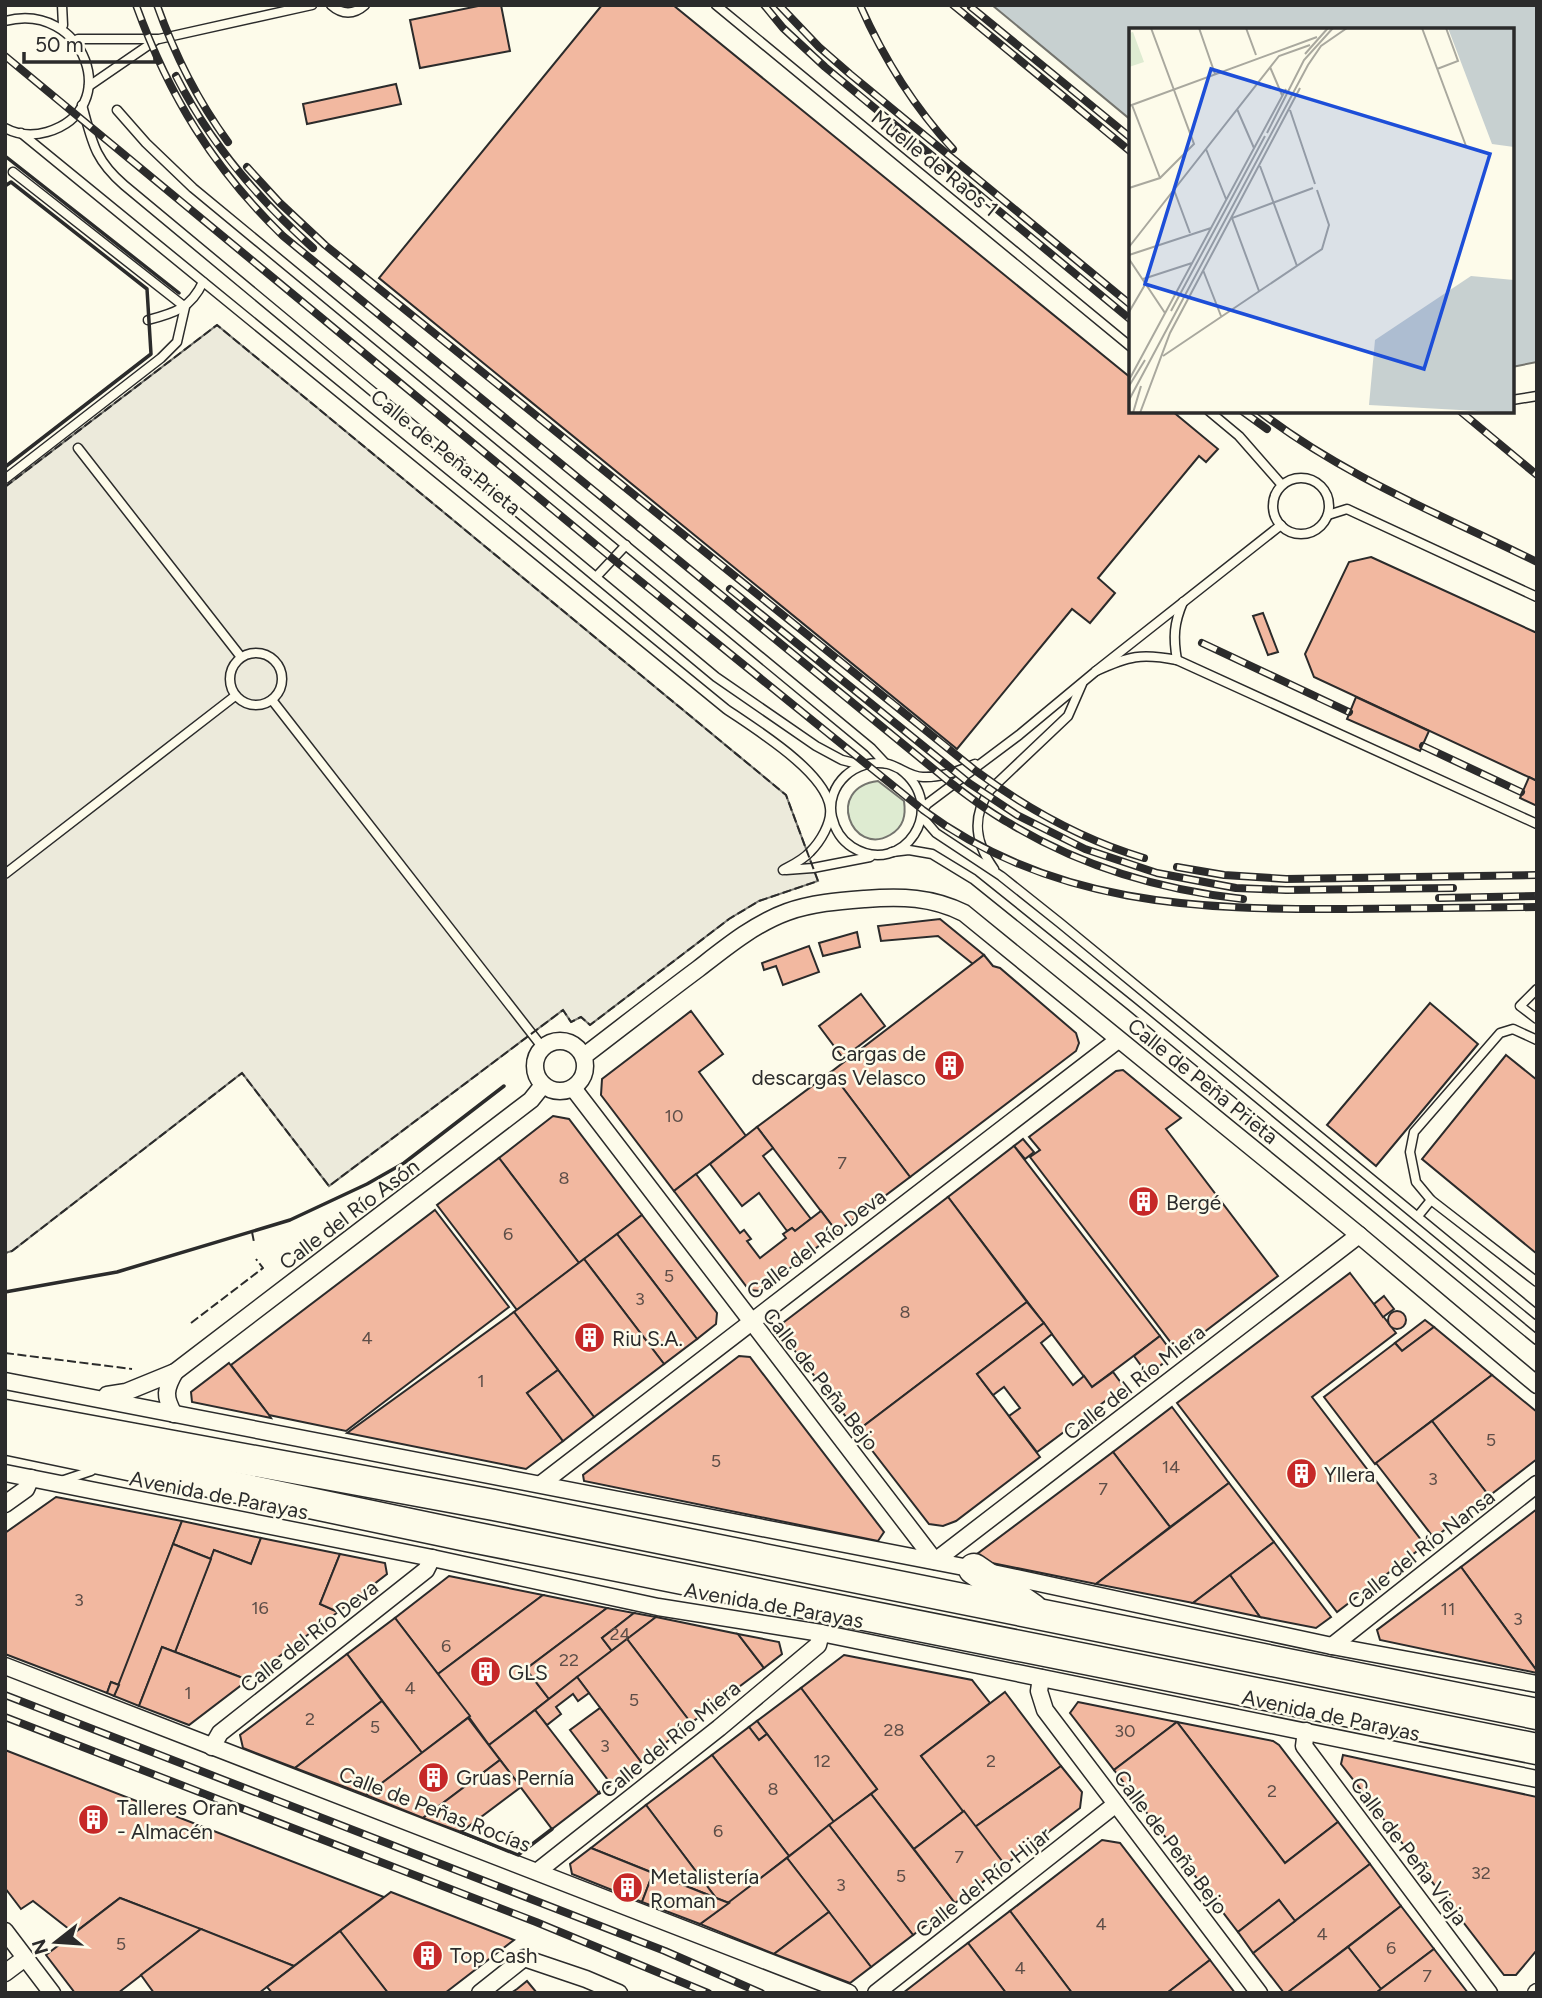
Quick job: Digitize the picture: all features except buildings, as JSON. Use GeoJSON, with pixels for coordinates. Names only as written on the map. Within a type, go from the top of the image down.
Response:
{"type":"FeatureCollection","features":[{"type":"Feature","properties":{"kind":"highway"},"geometry":{"type":"LineString","coordinates":[[5,1401],[315,1472]]}},
{"type":"Feature","properties":{"kind":"highway"},"geometry":{"type":"LineString","coordinates":[[5,1415],[508,1508],[1537,1714]]}},
{"type":"Feature","properties":{"kind":"highway"},"geometry":{"type":"LineString","coordinates":[[5,1439],[467,1536],[1537,1749]]}},
{"type":"Feature","properties":{"kind":"highway"},"geometry":{"type":"LineString","coordinates":[[5,1453],[164,1487],[309,1503]]}},
{"type":"Feature","properties":{"kind":"highway"},"geometry":{"type":"LineString","coordinates":[[974,1569],[1044,1617]]}},
{"type":"Feature","properties":{"kind":"street","name":"Calle de Peña Prieta"},"geometry":{"type":"LineString","coordinates":[[583,1056],[747,932],[769,919],[807,906],[880,898],[924,899],[944,904],[964,913],[1537,1385]]}},
{"type":"Feature","properties":{"kind":"street","name":"Calle del Río Deva"},"geometry":{"type":"LineString","coordinates":[[541,1483],[1118,1040]]}},
{"type":"Feature","properties":{"kind":"street"},"geometry":{"type":"LineString","coordinates":[[551,1042],[573,1044],[583,1056],[585,1071],[582,1079],[573,1088],[556,1091],[543,1085],[536,1074],[535,1064],[542,1048],[551,1042]]}},
{"type":"Feature","properties":{"kind":"street","name":"Calle del Río Asón"},"geometry":{"type":"LineString","coordinates":[[93,1397],[126,1392],[176,1372],[531,1100],[543,1085]]}},
{"type":"Feature","properties":{"kind":"street","name":"Calle de Peña Bejo"},"geometry":{"type":"LineString","coordinates":[[573,1088],[935,1561]]}},
{"type":"Feature","properties":{"kind":"street","name":"Calle del Río Miera"},"geometry":{"type":"LineString","coordinates":[[935,1561],[1359,1236]]}},
{"type":"Feature","properties":{"kind":"street"},"geometry":{"type":"LineString","coordinates":[[174,1414],[165,1393],[176,1372]]}},
{"type":"Feature","properties":{"kind":"street"},"geometry":{"type":"LineString","coordinates":[[5,1381],[541,1483],[974,1569],[1332,1646],[1537,1684]]}},
{"type":"Feature","properties":{"kind":"street","name":"Avenida de Parayas"},"geometry":{"type":"LineString","coordinates":[[5,1472],[432,1558],[658,1607],[821,1633],[1537,1779]]}},
{"type":"Feature","properties":{"kind":"street"},"geometry":{"type":"LineString","coordinates":[[5,1504],[26,1489],[32,1478]]}},
{"type":"Feature","properties":{"kind":"street","name":"Calle del Río Nansa"},"geometry":{"type":"LineString","coordinates":[[1332,1646],[1537,1484]]}},
{"type":"Feature","properties":{"kind":"street","name":"Calle del Río Deva"},"geometry":{"type":"LineString","coordinates":[[212,1747],[220,1733],[426,1570],[432,1558]]}},
{"type":"Feature","properties":{"kind":"street","name":"Calle del Río Miera"},"geometry":{"type":"LineString","coordinates":[[538,1871],[818,1645],[821,1633]]}},
{"type":"Feature","properties":{"kind":"street","name":"Calle de Peñas Rocías"},"geometry":{"type":"LineString","coordinates":[[5,1666],[849,1993]]}},
{"type":"Feature","properties":{"kind":"street","name":"Calle de Peña Bejo"},"geometry":{"type":"LineString","coordinates":[[1041,1678],[1039,1691],[1045,1710],[1259,1993]]}},
{"type":"Feature","properties":{"kind":"street","name":"Calle de Peña Vieja"},"geometry":{"type":"LineString","coordinates":[[1306,1731],[1304,1746],[1489,1993]]}},
{"type":"Feature","properties":{"kind":"street","name":"Calle del Río Hijar"},"geometry":{"type":"LineString","coordinates":[[876,1993],[1116,1804]]}},
{"type":"Feature","properties":{"kind":"street"},"geometry":{"type":"LineString","coordinates":[[5,1931],[52,1993]]}},
{"type":"Feature","properties":{"kind":"street"},"geometry":{"type":"LineString","coordinates":[[5,1973],[25,1958]]}},
{"type":"Feature","properties":{"kind":"street"},"geometry":{"type":"LineString","coordinates":[[480,1993],[524,1958],[619,1993]]}},
{"type":"Feature","properties":{"kind":"lane"},"geometry":{"type":"LineString","coordinates":[[19,16],[26,5]]}},
{"type":"Feature","properties":{"kind":"lane"},"geometry":{"type":"LineString","coordinates":[[62,5],[63,25]]}},
{"type":"Feature","properties":{"kind":"lane"},"geometry":{"type":"LineString","coordinates":[[78,39],[159,38],[312,5]]}},
{"type":"Feature","properties":{"kind":"lane"},"geometry":{"type":"LineString","coordinates":[[331,5],[345,13],[359,10],[365,5]]}},
{"type":"Feature","properties":{"kind":"lane","name":"Muelle de Raos 1"},"geometry":{"type":"LineString","coordinates":[[716,5],[1129,345]]}},
{"type":"Feature","properties":{"kind":"lane"},"geometry":{"type":"LineString","coordinates":[[5,21],[19,16],[42,17],[63,25],[78,39],[88,61],[89,86],[82,104],[68,120],[51,131],[21,134],[5,128]]}},
{"type":"Feature","properties":{"kind":"lane"},"geometry":{"type":"LineString","coordinates":[[89,86],[159,38]]}},
{"type":"Feature","properties":{"kind":"lane","name":"Calle de Peña Prieta"},"geometry":{"type":"LineString","coordinates":[[82,104],[96,155],[111,174],[716,677],[816,746],[842,760],[862,765]]}},
{"type":"Feature","properties":{"kind":"lane"},"geometry":{"type":"LineString","coordinates":[[117,110],[146,143],[193,188],[872,748],[886,764]]}},
{"type":"Feature","properties":{"kind":"lane","name":"Calle de Peña Prieta"},"geometry":{"type":"LineString","coordinates":[[21,134],[726,709],[774,742],[822,786],[831,811]]}},
{"type":"Feature","properties":{"kind":"lane"},"geometry":{"type":"LineString","coordinates":[[13,172],[185,307]]}},
{"type":"Feature","properties":{"kind":"lane"},"geometry":{"type":"LineString","coordinates":[[148,320],[185,307],[197,296],[203,282]]}},
{"type":"Feature","properties":{"kind":"lane"},"geometry":{"type":"LineString","coordinates":[[5,479],[161,358],[177,342],[185,307]]}},
{"type":"Feature","properties":{"kind":"lane"},"geometry":{"type":"LineString","coordinates":[[1514,400],[1537,396]]}},
{"type":"Feature","properties":{"kind":"lane"},"geometry":{"type":"LineString","coordinates":[[1211,413],[1239,436],[1282,485]]}},
{"type":"Feature","properties":{"kind":"lane"},"geometry":{"type":"LineString","coordinates":[[78,449],[241,657]]}},
{"type":"Feature","properties":{"kind":"lane"},"geometry":{"type":"LineString","coordinates":[[1302,477],[1322,486],[1328,496],[1328,515],[1321,526],[1300,534],[1281,525],[1273,504],[1282,485],[1291,479],[1302,477]]}},
{"type":"Feature","properties":{"kind":"lane"},"geometry":{"type":"LineString","coordinates":[[1328,515],[1347,509],[1537,597]]}},
{"type":"Feature","properties":{"kind":"lane"},"geometry":{"type":"LineString","coordinates":[[984,761],[954,772],[926,777],[919,777],[886,764],[862,765],[851,770],[836,788],[822,837],[813,849],[783,870],[813,868],[892,852],[913,837],[927,804],[984,761],[1281,525]]}},
{"type":"Feature","properties":{"kind":"lane"},"geometry":{"type":"LineString","coordinates":[[596,577],[626,545]]}},
{"type":"Feature","properties":{"kind":"lane"},"geometry":{"type":"LineString","coordinates":[[1177,660],[1173,639],[1176,619],[1184,600]]}},
{"type":"Feature","properties":{"kind":"lane"},"geometry":{"type":"LineString","coordinates":[[248,653],[262,653],[271,657],[279,666],[281,685],[272,700],[254,705],[235,696],[229,678],[231,669],[241,657],[248,653]]}},
{"type":"Feature","properties":{"kind":"lane"},"geometry":{"type":"LineString","coordinates":[[1096,671],[1137,655],[1177,660],[1537,824]]}},
{"type":"Feature","properties":{"kind":"lane"},"geometry":{"type":"LineString","coordinates":[[1001,876],[987,858],[978,839],[976,823],[979,809],[990,790],[1068,716],[1083,681]]}},
{"type":"Feature","properties":{"kind":"lane"},"geometry":{"type":"LineString","coordinates":[[5,874],[235,696]]}},
{"type":"Feature","properties":{"kind":"lane"},"geometry":{"type":"LineString","coordinates":[[272,700],[542,1048]]}},
{"type":"Feature","properties":{"kind":"lane"},"geometry":{"type":"LineString","coordinates":[[900,769],[919,791],[923,811]]}},
{"type":"Feature","properties":{"kind":"lane"},"geometry":{"type":"LineString","coordinates":[[831,811],[839,835],[847,844],[858,851],[882,855]]}},
{"type":"Feature","properties":{"kind":"lane","name":"Calle de Peña Prieta"},"geometry":{"type":"LineString","coordinates":[[923,811],[923,818],[936,833],[1001,876],[1537,1315]]}},
{"type":"Feature","properties":{"kind":"lane","name":"Calle de Peña Prieta"},"geometry":{"type":"LineString","coordinates":[[892,852],[909,850],[932,854],[973,879],[1537,1340]]}},
{"type":"Feature","properties":{"kind":"lane"},"geometry":{"type":"LineString","coordinates":[[1537,989],[1520,1006],[1537,1019]]}},
{"type":"Feature","properties":{"kind":"lane"},"geometry":{"type":"LineString","coordinates":[[1537,1040],[1513,1029],[1500,1033],[1414,1132],[1410,1153],[1416,1182],[1431,1200],[1537,1282]]}},
{"type":"Feature","properties":{"kind":"lane"},"geometry":{"type":"LineString","coordinates":[[1418,1216],[1431,1200]]}},
{"type":"Feature","properties":{"kind":"lane"},"geometry":{"type":"LineString","coordinates":[[55,1483],[91,1471]]}},
{"type":"Feature","properties":{"kind":"green space"},"geometry":{"type":"Polygon","coordinates":[[[878,781],[904,801],[905,811],[898,828],[890,835],[876,839],[864,837],[855,829],[849,819],[848,807],[852,795],[861,786],[878,781]]]}},
{"type":"Feature","properties":{"kind":"shaded area"},"geometry":{"type":"Polygon","coordinates":[[[992,5],[1537,5],[1537,362],[1514,367],[1514,28],[1129,28],[1129,118],[992,5]]]}},
{"type":"Feature","properties":{"kind":"shaded area"},"geometry":{"type":"Polygon","coordinates":[[[217,325],[786,795],[818,881],[759,901],[729,919],[590,1025],[581,1017],[571,1022],[563,1010],[329,1186],[242,1073],[12,1251],[5,1253],[5,487],[217,325]]]}},
{"type":"Feature","properties":{"kind":"railway"},"geometry":{"type":"LineString","coordinates":[[136,5],[163,70],[196,129],[235,184],[283,236],[947,780],[1001,818],[1036,838],[1093,864],[1152,882],[1243,899]]}},
{"type":"Feature","properties":{"kind":"railway"},"geometry":{"type":"LineString","coordinates":[[157,5],[188,76],[228,142]]}},
{"type":"Feature","properties":{"kind":"railway"},"geometry":{"type":"LineString","coordinates":[[764,5],[783,28],[825,67],[1129,318]]}},
{"type":"Feature","properties":{"kind":"railway"},"geometry":{"type":"LineString","coordinates":[[779,5],[819,47],[850,74],[1129,303]]}},
{"type":"Feature","properties":{"kind":"railway"},"geometry":{"type":"LineString","coordinates":[[860,5],[901,81],[925,116],[953,149]]}},
{"type":"Feature","properties":{"kind":"railway"},"geometry":{"type":"LineString","coordinates":[[953,5],[1129,150]]}},
{"type":"Feature","properties":{"kind":"railway"},"geometry":{"type":"LineString","coordinates":[[971,7],[1129,136]]}},
{"type":"Feature","properties":{"kind":"railway"},"geometry":{"type":"LineString","coordinates":[[5,56],[613,559],[923,810],[972,842],[1023,866],[1074,883],[1128,896],[1182,903],[1293,909],[1537,907]]}},
{"type":"Feature","properties":{"kind":"railway"},"geometry":{"type":"LineString","coordinates":[[176,76],[189,101],[236,168],[313,248]]}},
{"type":"Feature","properties":{"kind":"railway"},"geometry":{"type":"LineString","coordinates":[[247,167],[280,203],[325,245],[976,771],[1056,822],[1099,842],[1144,858]]}},
{"type":"Feature","properties":{"kind":"railway"},"geometry":{"type":"LineString","coordinates":[[1245,413],[1267,429]]}},
{"type":"Feature","properties":{"kind":"railway"},"geometry":{"type":"LineString","coordinates":[[1262,413],[1359,475],[1537,562]]}},
{"type":"Feature","properties":{"kind":"railway"},"geometry":{"type":"LineString","coordinates":[[1462,413],[1537,475]]}},
{"type":"Feature","properties":{"kind":"railway"},"geometry":{"type":"LineString","coordinates":[[730,589],[969,783],[1017,815],[1085,849],[1157,873],[1236,888],[1453,888]]}},
{"type":"Feature","properties":{"kind":"railway"},"geometry":{"type":"LineString","coordinates":[[1202,643],[1349,712]]}},
{"type":"Feature","properties":{"kind":"railway"},"geometry":{"type":"LineString","coordinates":[[1423,746],[1521,792]]}},
{"type":"Feature","properties":{"kind":"railway"},"geometry":{"type":"LineString","coordinates":[[1177,867],[1224,875],[1286,879],[1537,875]]}},
{"type":"Feature","properties":{"kind":"railway"},"geometry":{"type":"LineString","coordinates":[[1439,898],[1537,896]]}},
{"type":"Feature","properties":{"kind":"railway"},"geometry":{"type":"LineString","coordinates":[[5,1695],[665,1951],[761,1993]]}},
{"type":"Feature","properties":{"kind":"railway"},"geometry":{"type":"LineString","coordinates":[[5,1717],[536,1922],[708,1993]]}},
{"type":"Feature","properties":{"kind":"fence"},"geometry":{"type":"LineString","coordinates":[[5,487],[217,325],[786,795],[818,881],[759,901],[729,919],[590,1025],[581,1017],[571,1022],[563,1010],[329,1186],[242,1073],[12,1251],[5,1253]]}},
{"type":"Feature","properties":{"kind":"fence"},"geometry":{"type":"LineString","coordinates":[[252,1232],[254,1242]]}},
{"type":"Feature","properties":{"kind":"fence"},"geometry":{"type":"LineString","coordinates":[[191,1323],[263,1268],[256,1259]]}},
{"type":"Feature","properties":{"kind":"fence"},"geometry":{"type":"LineString","coordinates":[[5,1353],[132,1369]]}},
{"type":"Feature","properties":{"kind":"wall"},"geometry":{"type":"LineString","coordinates":[[5,156],[179,293]]}},
{"type":"Feature","properties":{"kind":"wall"},"geometry":{"type":"LineString","coordinates":[[5,186],[11,182],[147,289],[151,354],[5,467]]}},
{"type":"Feature","properties":{"kind":"wall"},"geometry":{"type":"LineString","coordinates":[[5,1292],[117,1272],[290,1220],[367,1184],[404,1163],[504,1086]]}},
{"type":"Feature","properties":{"kind":"wall"},"geometry":{"type":"LineString","coordinates":[[599,1793],[611,1784]]}},
{"type":"Feature","properties":{"kind":"wall"},"geometry":{"type":"LineString","coordinates":[[461,1832],[518,1855],[552,1829]]}},
{"type":"Feature","properties":{"kind":"place","name":"Cargas de descargas Velasco"},"geometry":{"type":"Point","coordinates":[949,1065]}},
{"type":"Feature","properties":{"kind":"place","name":"Bergé"},"geometry":{"type":"Point","coordinates":[1143,1202]}},
{"type":"Feature","properties":{"kind":"place","name":"Riu S.A."},"geometry":{"type":"Point","coordinates":[589,1338]}},
{"type":"Feature","properties":{"kind":"place","name":"Yllera"},"geometry":{"type":"Point","coordinates":[1301,1474]}},
{"type":"Feature","properties":{"kind":"place","name":"GLS"},"geometry":{"type":"Point","coordinates":[485,1672]}},
{"type":"Feature","properties":{"kind":"place","name":"Gruas Pernía"},"geometry":{"type":"Point","coordinates":[433,1777]}},
{"type":"Feature","properties":{"kind":"place","name":"Talleres Oran - Almacén"},"geometry":{"type":"Point","coordinates":[94,1819]}},
{"type":"Feature","properties":{"kind":"place","name":"Metalistería Roman"},"geometry":{"type":"Point","coordinates":[627,1888]}},
{"type":"Feature","properties":{"kind":"place","name":"Top Cash"},"geometry":{"type":"Point","coordinates":[427,1955]}}]}
